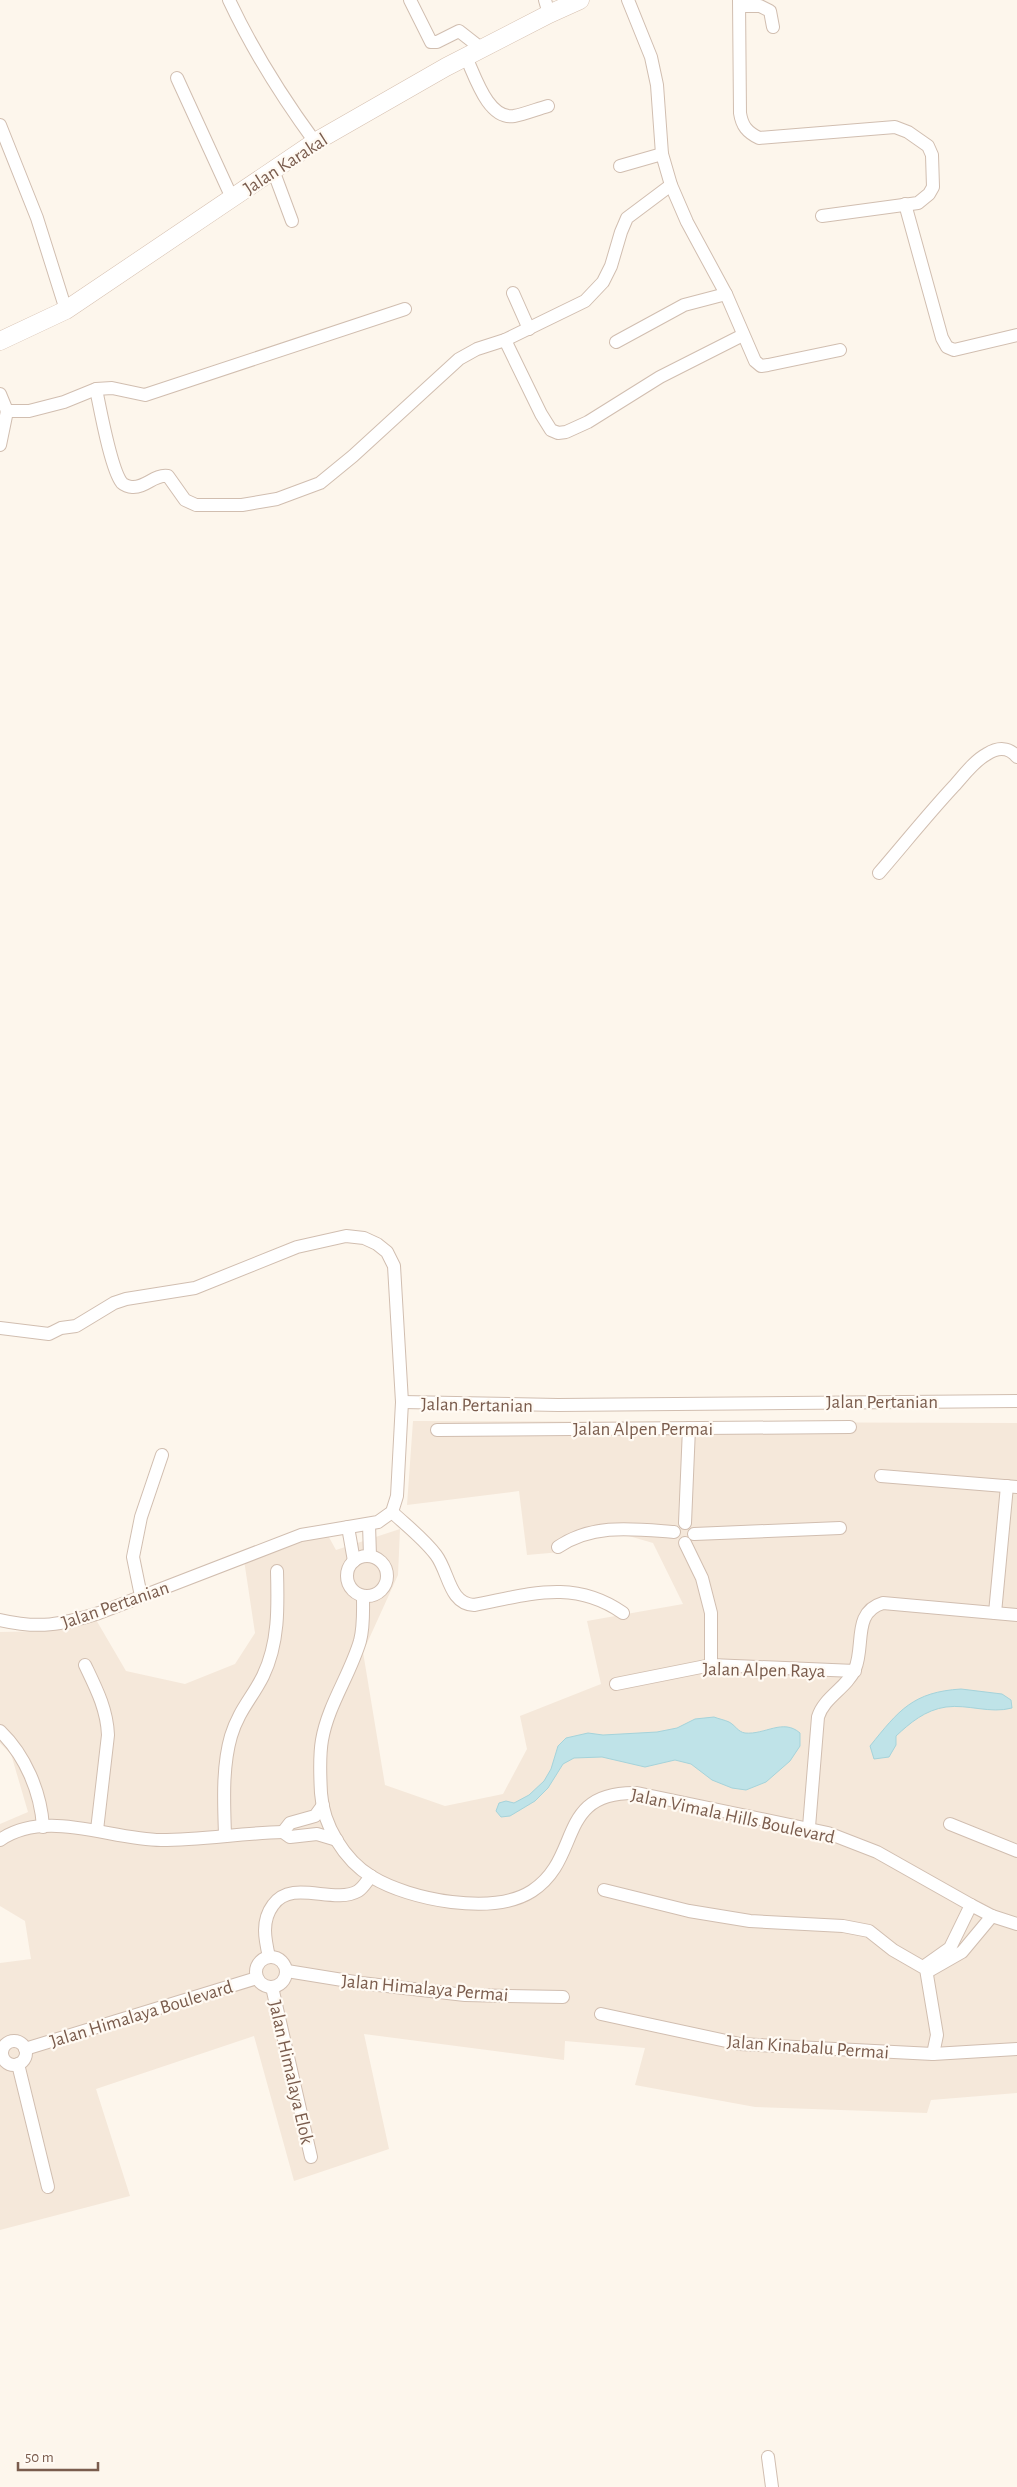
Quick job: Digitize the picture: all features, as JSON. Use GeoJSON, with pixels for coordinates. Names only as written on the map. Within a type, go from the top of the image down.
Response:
{"type":"FeatureCollection","features":[{"type":"Feature","properties":{"kind":"main road","name":"Jalan Karakal"},"geometry":{"type":"LineString","coordinates":[[0,341],[66,310],[315,142],[482,48],[547,7],[580,0]]}},
{"type":"Feature","properties":{"kind":"street"},"geometry":{"type":"LineString","coordinates":[[229,0],[254,50],[315,142]]}},
{"type":"Feature","properties":{"kind":"street"},"geometry":{"type":"LineString","coordinates":[[410,0],[431,42],[437,42],[458,31],[482,48]]}},
{"type":"Feature","properties":{"kind":"street"},"geometry":{"type":"LineString","coordinates":[[628,0],[653,66],[658,94],[662,154],[671,185],[687,222],[726,294],[755,362],[761,366],[840,350]]}},
{"type":"Feature","properties":{"kind":"street"},"geometry":{"type":"LineString","coordinates":[[773,27],[770,11],[765,8],[739,3],[740,113],[742,122],[748,132],[759,138],[895,127],[908,132],[928,146],[932,155],[933,187],[924,200],[822,216]]}},
{"type":"Feature","properties":{"kind":"street"},"geometry":{"type":"LineString","coordinates":[[466,57],[493,110],[502,116],[514,116],[548,106]]}},
{"type":"Feature","properties":{"kind":"street"},"geometry":{"type":"LineString","coordinates":[[177,78],[232,198]]}},
{"type":"Feature","properties":{"kind":"street"},"geometry":{"type":"LineString","coordinates":[[0,125],[37,218],[66,310]]}},
{"type":"Feature","properties":{"kind":"street"},"geometry":{"type":"LineString","coordinates":[[620,166],[662,154]]}},
{"type":"Feature","properties":{"kind":"street"},"geometry":{"type":"LineString","coordinates":[[273,170],[292,221]]}},
{"type":"Feature","properties":{"kind":"street"},"geometry":{"type":"LineString","coordinates":[[96,389],[104,427],[121,482],[132,488],[165,475],[173,479],[189,503],[196,505],[242,505],[277,498],[320,483],[353,456],[459,359],[478,349],[529,329],[584,301],[603,282],[611,266],[627,218],[671,185]]}},
{"type":"Feature","properties":{"kind":"street"},"geometry":{"type":"LineString","coordinates":[[905,204],[942,338],[947,347],[954,350],[1017,335]]}},
{"type":"Feature","properties":{"kind":"street"},"geometry":{"type":"LineString","coordinates":[[513,293],[529,329]]}},
{"type":"Feature","properties":{"kind":"street"},"geometry":{"type":"LineString","coordinates":[[616,342],[684,305],[726,294]]}},
{"type":"Feature","properties":{"kind":"street"},"geometry":{"type":"LineString","coordinates":[[7,411],[29,411],[64,402],[96,389],[112,388],[145,395],[405,309]]}},
{"type":"Feature","properties":{"kind":"street"},"geometry":{"type":"LineString","coordinates":[[505,340],[540,414],[551,430],[558,433],[566,432],[588,422],[660,377],[743,335]]}},
{"type":"Feature","properties":{"kind":"street"},"geometry":{"type":"LineString","coordinates":[[0,394],[7,411],[0,445]]}},
{"type":"Feature","properties":{"kind":"street"},"geometry":{"type":"LineString","coordinates":[[879,873],[934,806],[986,754],[1000,749],[1009,749],[1017,757]]}},
{"type":"Feature","properties":{"kind":"street"},"geometry":{"type":"LineString","coordinates":[[0,1328],[49,1334],[61,1328],[76,1326],[114,1303],[126,1299],[195,1288],[297,1247],[346,1236],[364,1238],[377,1244],[387,1252],[394,1266],[402,1402]]}},
{"type":"Feature","properties":{"kind":"street","name":"Jalan Pertanian"},"geometry":{"type":"LineString","coordinates":[[0,1620],[31,1626],[58,1625],[99,1613],[301,1535],[369,1524],[382,1520],[392,1512],[397,1496],[402,1402],[558,1405],[1017,1401]]}},
{"type":"Feature","properties":{"kind":"street","name":"Jalan Alpen Permai"},"geometry":{"type":"LineString","coordinates":[[436,1430],[850,1427]]}},
{"type":"Feature","properties":{"kind":"street"},"geometry":{"type":"LineString","coordinates":[[685,1523],[689,1428]]}},
{"type":"Feature","properties":{"kind":"street"},"geometry":{"type":"LineString","coordinates":[[141,1596],[133,1557],[141,1517],[162,1456]]}},
{"type":"Feature","properties":{"kind":"street"},"geometry":{"type":"LineString","coordinates":[[881,1476],[1012,1487],[995,1614]]}},
{"type":"Feature","properties":{"kind":"street"},"geometry":{"type":"LineString","coordinates":[[392,1512],[436,1555],[443,1565],[455,1594],[462,1603],[474,1605],[547,1591],[564,1591],[598,1598],[623,1613]]}},
{"type":"Feature","properties":{"kind":"street"},"geometry":{"type":"LineString","coordinates":[[694,1534],[691,1526],[685,1523],[677,1526],[674,1532],[676,1540],[684,1543],[702,1578],[711,1613],[711,1665]]}},
{"type":"Feature","properties":{"kind":"street"},"geometry":{"type":"LineString","coordinates":[[369,1524],[370,1556]]}},
{"type":"Feature","properties":{"kind":"street"},"geometry":{"type":"LineString","coordinates":[[348,1527],[354,1561]]}},
{"type":"Feature","properties":{"kind":"street"},"geometry":{"type":"LineString","coordinates":[[558,1547],[581,1534],[600,1530],[626,1528],[674,1532]]}},
{"type":"Feature","properties":{"kind":"street"},"geometry":{"type":"LineString","coordinates":[[694,1534],[840,1528]]}},
{"type":"Feature","properties":{"kind":"street"},"geometry":{"type":"LineString","coordinates":[[684,1543],[690,1540],[694,1534]]}},
{"type":"Feature","properties":{"kind":"street"},"geometry":{"type":"LineString","coordinates":[[370,1556],[383,1565],[385,1581],[380,1591],[363,1596],[354,1591],[348,1582],[348,1570],[354,1561],[370,1556]]}},
{"type":"Feature","properties":{"kind":"street"},"geometry":{"type":"LineString","coordinates":[[225,1835],[224,1799],[230,1739],[240,1712],[263,1678],[271,1656],[277,1618],[277,1572]]}},
{"type":"Feature","properties":{"kind":"street","name":"Jalan Vimala Hills Boulevard"},"geometry":{"type":"LineString","coordinates":[[363,1596],[363,1625],[360,1641],[335,1700],[322,1738],[320,1761],[323,1805],[329,1827],[346,1854],[371,1876],[406,1891],[438,1898],[480,1904],[502,1902],[533,1890],[546,1878],[562,1855],[574,1823],[591,1803],[600,1797],[623,1793],[650,1795],[809,1827],[859,1843],[992,1916],[1017,1924]]}},
{"type":"Feature","properties":{"kind":"street"},"geometry":{"type":"LineString","coordinates":[[809,1827],[820,1709],[855,1671],[863,1619],[866,1614],[876,1605],[883,1604],[1017,1615]]}},
{"type":"Feature","properties":{"kind":"street"},"geometry":{"type":"LineString","coordinates":[[85,1665],[104,1705],[107,1720],[108,1735],[97,1830]]}},
{"type":"Feature","properties":{"kind":"street","name":"Jalan Alpen Raya"},"geometry":{"type":"LineString","coordinates":[[616,1684],[711,1665],[855,1671]]}},
{"type":"Feature","properties":{"kind":"street"},"geometry":{"type":"LineString","coordinates":[[0,1731],[15,1746],[37,1792],[42,1806],[44,1826]]}},
{"type":"Feature","properties":{"kind":"street"},"geometry":{"type":"LineString","coordinates":[[283,1832],[290,1823],[315,1816],[323,1805]]}},
{"type":"Feature","properties":{"kind":"street"},"geometry":{"type":"LineString","coordinates":[[950,1824],[1017,1851]]}},
{"type":"Feature","properties":{"kind":"street"},"geometry":{"type":"LineString","coordinates":[[0,1840],[6,1836],[44,1826],[97,1830],[136,1839],[162,1840],[283,1832],[290,1837],[317,1834],[338,1840]]}},
{"type":"Feature","properties":{"kind":"street"},"geometry":{"type":"LineString","coordinates":[[269,1957],[264,1929],[268,1912],[277,1900],[293,1893],[333,1895],[358,1891],[371,1876]]}},
{"type":"Feature","properties":{"kind":"street"},"geometry":{"type":"LineString","coordinates":[[604,1890],[689,1911],[733,1918],[777,1923],[843,1926],[869,1931],[893,1950],[926,1969]]}},
{"type":"Feature","properties":{"kind":"street"},"geometry":{"type":"LineString","coordinates":[[926,1969],[950,1948],[971,1905]]}},
{"type":"Feature","properties":{"kind":"street"},"geometry":{"type":"LineString","coordinates":[[926,1969],[962,1952],[992,1916]]}},
{"type":"Feature","properties":{"kind":"street"},"geometry":{"type":"LineString","coordinates":[[269,1957],[283,1962],[287,1971],[284,1981],[272,1987],[263,1985],[257,1978],[257,1967],[264,1959],[269,1957]]}},
{"type":"Feature","properties":{"kind":"street"},"geometry":{"type":"LineString","coordinates":[[926,1969],[936,2035],[933,2054]]}},
{"type":"Feature","properties":{"kind":"street","name":"Jalan Himalaya Permai"},"geometry":{"type":"LineString","coordinates":[[287,1971],[361,1983],[465,1995],[563,1997]]}},
{"type":"Feature","properties":{"kind":"street","name":"Jalan Himalaya Boulevard"},"geometry":{"type":"LineString","coordinates":[[26,2050],[257,1978]]}},
{"type":"Feature","properties":{"kind":"street","name":"Jalan Himalaya Elok"},"geometry":{"type":"LineString","coordinates":[[272,1987],[311,2156]]}},
{"type":"Feature","properties":{"kind":"street","name":"Jalan Kinabalu Permai"},"geometry":{"type":"LineString","coordinates":[[601,2014],[740,2044],[933,2054],[1017,2048]]}},
{"type":"Feature","properties":{"kind":"street"},"geometry":{"type":"LineString","coordinates":[[11,2042],[20,2043],[26,2050],[25,2058],[18,2064],[9,2063],[2,2056],[4,2047],[11,2042]]}},
{"type":"Feature","properties":{"kind":"street"},"geometry":{"type":"LineString","coordinates":[[18,2064],[48,2187]]}},
{"type":"Feature","properties":{"kind":"street"},"geometry":{"type":"LineString","coordinates":[[768,2457],[772,2487]]}},
{"type":"Feature","properties":{"kind":"shaded area"},"geometry":{"type":"Polygon","coordinates":[[[413,1421],[1017,1423],[1017,2093],[931,2100],[927,2113],[755,2107],[635,2085],[645,2048],[565,2041],[564,2060],[364,2034],[389,2149],[294,2181],[254,2036],[96,2089],[130,2196],[0,2230],[0,1963],[31,1959],[25,1921],[0,1906],[0,1824],[28,1812],[11,1754],[0,1743],[0,1632],[49,1631],[95,1618],[126,1671],[185,1684],[235,1664],[255,1633],[244,1560],[325,1530],[336,1550],[400,1529],[398,1575],[363,1652],[385,1785],[445,1806],[503,1794],[527,1749],[520,1716],[601,1684],[587,1621],[683,1604],[653,1543],[608,1530],[561,1552],[527,1555],[519,1491],[407,1505],[413,1421]]]}},
{"type":"Feature","properties":{"kind":"water"},"geometry":{"type":"Polygon","coordinates":[[[961,1689],[1002,1694],[1011,1700],[1012,1708],[987,1710],[954,1706],[931,1711],[912,1722],[896,1736],[896,1745],[889,1757],[874,1759],[870,1746],[890,1722],[908,1705],[931,1694],[961,1689]]]}},
{"type":"Feature","properties":{"kind":"water"},"geometry":{"type":"Polygon","coordinates":[[[714,1717],[729,1722],[745,1733],[760,1732],[780,1727],[794,1729],[800,1733],[800,1746],[790,1761],[766,1782],[746,1790],[732,1788],[712,1780],[691,1764],[675,1760],[645,1767],[602,1757],[574,1758],[563,1764],[548,1788],[535,1801],[510,1816],[501,1817],[496,1811],[499,1803],[506,1801],[514,1803],[529,1795],[544,1781],[551,1769],[558,1746],[566,1738],[588,1733],[603,1735],[657,1732],[677,1728],[695,1719],[714,1717]]]}}]}
